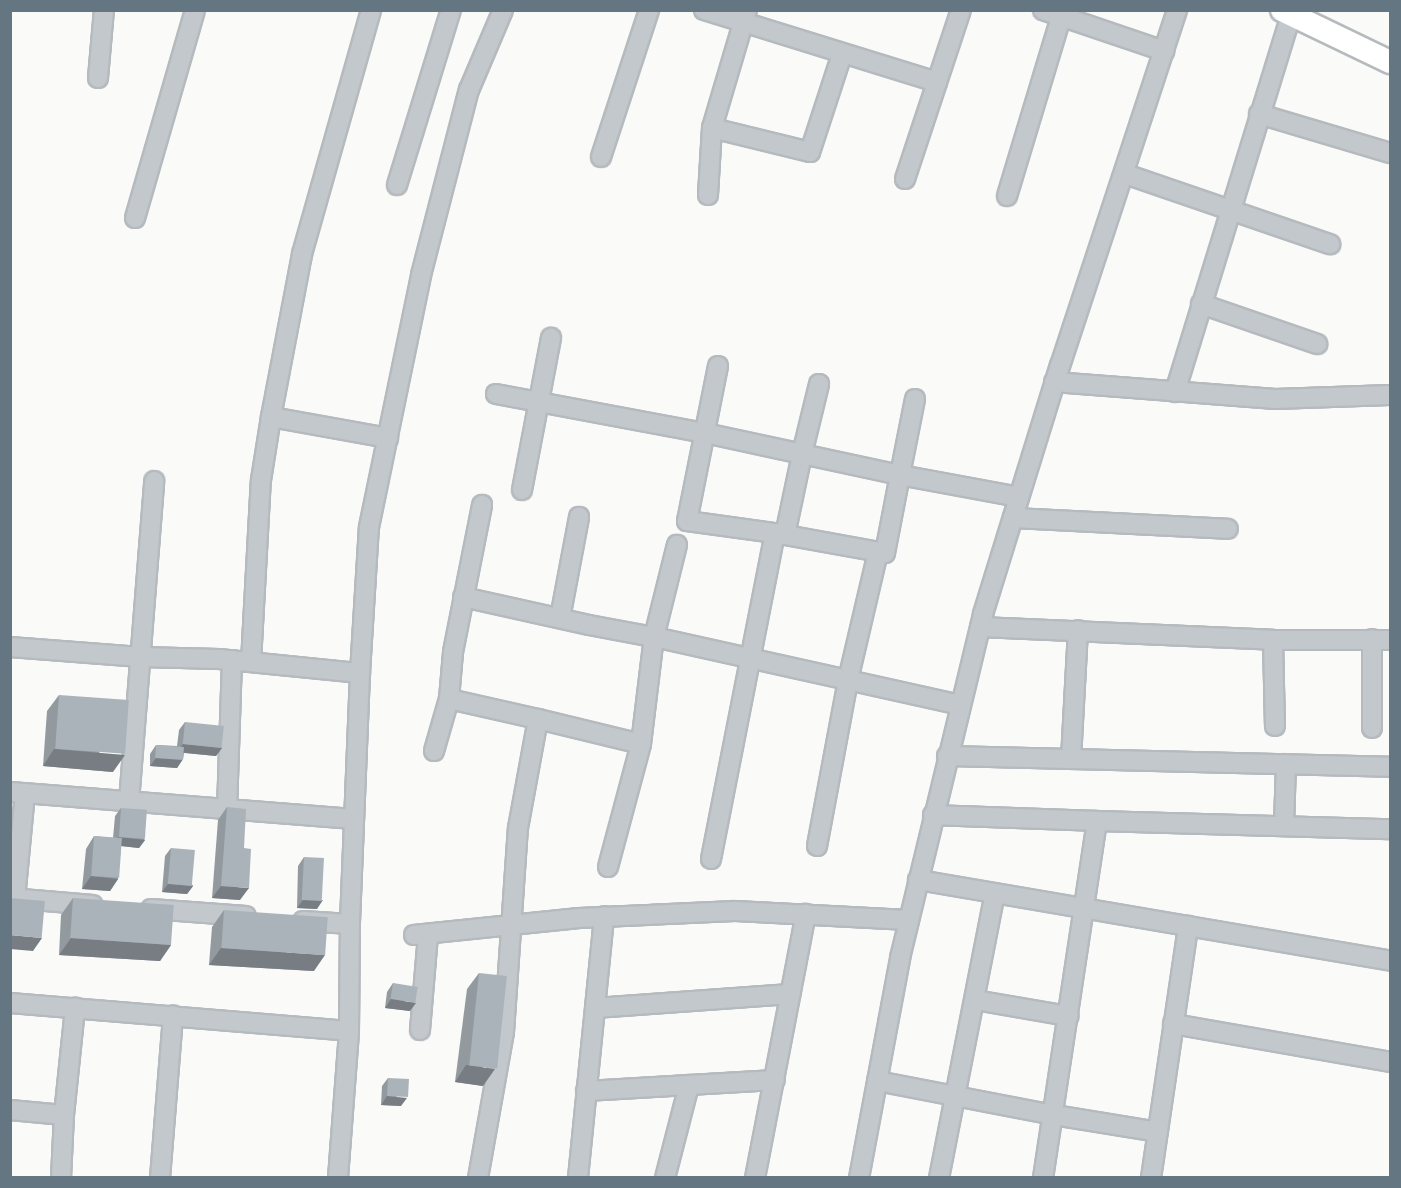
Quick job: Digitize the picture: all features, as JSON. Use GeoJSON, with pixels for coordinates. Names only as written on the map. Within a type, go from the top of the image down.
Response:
{"type":"FeatureCollection","features":[{"type":"Feature","properties":{"kind":"main road"},"geometry":{"type":"LineString","coordinates":[[1316,10],[1390,46]]}},
{"type":"Feature","properties":{"kind":"main road"},"geometry":{"type":"LineString","coordinates":[[1287,13],[1390,62]]}},
{"type":"Feature","properties":{"kind":"street"},"geometry":{"type":"LineString","coordinates":[[98,78],[104,10]]}},
{"type":"Feature","properties":{"kind":"street"},"geometry":{"type":"LineString","coordinates":[[135,218],[195,10]]}},
{"type":"Feature","properties":{"kind":"street"},"geometry":{"type":"LineString","coordinates":[[251,662],[261,480],[271,417],[302,254],[370,10]]}},
{"type":"Feature","properties":{"kind":"street"},"geometry":{"type":"LineString","coordinates":[[397,185],[451,10]]}},
{"type":"Feature","properties":{"kind":"street"},"geometry":{"type":"LineString","coordinates":[[338,1178],[349,1032],[354,819],[369,527],[421,275],[469,90],[503,10]]}},
{"type":"Feature","properties":{"kind":"street"},"geometry":{"type":"LineString","coordinates":[[601,157],[649,10]]}},
{"type":"Feature","properties":{"kind":"street"},"geometry":{"type":"LineString","coordinates":[[704,10],[746,17],[842,54],[937,81]]}},
{"type":"Feature","properties":{"kind":"street"},"geometry":{"type":"LineString","coordinates":[[905,179],[961,10]]}},
{"type":"Feature","properties":{"kind":"street"},"geometry":{"type":"LineString","coordinates":[[1043,10],[1164,51]]}},
{"type":"Feature","properties":{"kind":"street"},"geometry":{"type":"LineString","coordinates":[[859,1178],[909,920],[980,627],[1054,382],[1178,10]]}},
{"type":"Feature","properties":{"kind":"street"},"geometry":{"type":"LineString","coordinates":[[1175,392],[1260,114],[1287,13]]}},
{"type":"Feature","properties":{"kind":"street"},"geometry":{"type":"LineString","coordinates":[[708,195],[712,128],[746,17]]}},
{"type":"Feature","properties":{"kind":"street"},"geometry":{"type":"LineString","coordinates":[[1007,196],[1061,17]]}},
{"type":"Feature","properties":{"kind":"street"},"geometry":{"type":"LineString","coordinates":[[712,128],[810,152],[842,54]]}},
{"type":"Feature","properties":{"kind":"street"},"geometry":{"type":"LineString","coordinates":[[1260,114],[1390,153]]}},
{"type":"Feature","properties":{"kind":"street"},"geometry":{"type":"LineString","coordinates":[[1125,174],[1330,244]]}},
{"type":"Feature","properties":{"kind":"street"},"geometry":{"type":"LineString","coordinates":[[1201,304],[1317,344]]}},
{"type":"Feature","properties":{"kind":"street"},"geometry":{"type":"LineString","coordinates":[[522,490],[551,338]]}},
{"type":"Feature","properties":{"kind":"street"},"geometry":{"type":"LineString","coordinates":[[718,366],[687,521],[780,534],[885,553],[915,399]]}},
{"type":"Feature","properties":{"kind":"street"},"geometry":{"type":"LineString","coordinates":[[1054,382],[1275,399],[1390,395]]}},
{"type":"Feature","properties":{"kind":"street"},"geometry":{"type":"LineString","coordinates":[[711,859],[750,659],[819,384]]}},
{"type":"Feature","properties":{"kind":"street"},"geometry":{"type":"LineString","coordinates":[[496,394],[705,433],[900,475],[1019,497]]}},
{"type":"Feature","properties":{"kind":"street"},"geometry":{"type":"LineString","coordinates":[[271,417],[388,438]]}},
{"type":"Feature","properties":{"kind":"street"},"geometry":{"type":"LineString","coordinates":[[129,802],[154,481]]}},
{"type":"Feature","properties":{"kind":"street"},"geometry":{"type":"LineString","coordinates":[[434,751],[448,699],[453,652],[482,505]]}},
{"type":"Feature","properties":{"kind":"street"},"geometry":{"type":"LineString","coordinates":[[560,618],[579,517]]}},
{"type":"Feature","properties":{"kind":"street"},"geometry":{"type":"LineString","coordinates":[[1013,518],[1228,529]]}},
{"type":"Feature","properties":{"kind":"street"},"geometry":{"type":"LineString","coordinates":[[608,867],[641,744],[654,637],[677,545]]}},
{"type":"Feature","properties":{"kind":"street"},"geometry":{"type":"LineString","coordinates":[[817,846],[848,680],[878,552]]}},
{"type":"Feature","properties":{"kind":"street"},"geometry":{"type":"LineString","coordinates":[[464,597],[960,705]]}},
{"type":"Feature","properties":{"kind":"street"},"geometry":{"type":"LineString","coordinates":[[980,627],[1273,640],[1382,639],[1372,728]]}},
{"type":"Feature","properties":{"kind":"street"},"geometry":{"type":"LineString","coordinates":[[1071,759],[1078,630]]}},
{"type":"Feature","properties":{"kind":"street"},"geometry":{"type":"LineString","coordinates":[[1273,640],[1275,726]]}},
{"type":"Feature","properties":{"kind":"street"},"geometry":{"type":"LineString","coordinates":[[10,647],[141,657],[232,660],[360,673]]}},
{"type":"Feature","properties":{"kind":"street"},"geometry":{"type":"LineString","coordinates":[[227,810],[232,660]]}},
{"type":"Feature","properties":{"kind":"street"},"geometry":{"type":"LineString","coordinates":[[448,699],[641,744]]}},
{"type":"Feature","properties":{"kind":"street"},"geometry":{"type":"LineString","coordinates":[[478,1178],[504,1032],[518,828],[538,719]]}},
{"type":"Feature","properties":{"kind":"street"},"geometry":{"type":"LineString","coordinates":[[947,756],[1390,767]]}},
{"type":"Feature","properties":{"kind":"street"},"geometry":{"type":"LineString","coordinates":[[1284,826],[1286,765]]}},
{"type":"Feature","properties":{"kind":"street"},"geometry":{"type":"LineString","coordinates":[[111,906],[13,898],[18,793],[354,819]]}},
{"type":"Feature","properties":{"kind":"street"},"geometry":{"type":"LineString","coordinates":[[933,815],[1390,829]]}},
{"type":"Feature","properties":{"kind":"street"},"geometry":{"type":"LineString","coordinates":[[1043,1178],[1097,821]]}},
{"type":"Feature","properties":{"kind":"street"},"geometry":{"type":"LineString","coordinates":[[918,880],[1390,961]]}},
{"type":"Feature","properties":{"kind":"street"},"geometry":{"type":"LineString","coordinates":[[939,1178],[957,1096],[995,893]]}},
{"type":"Feature","properties":{"kind":"street"},"geometry":{"type":"LineString","coordinates":[[135,908],[266,918]]}},
{"type":"Feature","properties":{"kind":"street"},"geometry":{"type":"LineString","coordinates":[[420,1030],[421,934],[604,916],[735,911],[909,920]]}},
{"type":"Feature","properties":{"kind":"street"},"geometry":{"type":"LineString","coordinates":[[755,1178],[806,914]]}},
{"type":"Feature","properties":{"kind":"street"},"geometry":{"type":"LineString","coordinates":[[578,1178],[604,916]]}},
{"type":"Feature","properties":{"kind":"street"},"geometry":{"type":"LineString","coordinates":[[290,920],[350,924]]}},
{"type":"Feature","properties":{"kind":"street"},"geometry":{"type":"LineString","coordinates":[[1151,1178],[1188,926]]}},
{"type":"Feature","properties":{"kind":"street"},"geometry":{"type":"LineString","coordinates":[[595,1008],[790,994]]}},
{"type":"Feature","properties":{"kind":"street"},"geometry":{"type":"LineString","coordinates":[[975,1000],[1069,1016]]}},
{"type":"Feature","properties":{"kind":"street"},"geometry":{"type":"LineString","coordinates":[[10,1003],[349,1032]]}},
{"type":"Feature","properties":{"kind":"street"},"geometry":{"type":"LineString","coordinates":[[61,1178],[64,1115],[75,1008]]}},
{"type":"Feature","properties":{"kind":"street"},"geometry":{"type":"LineString","coordinates":[[160,1178],[173,1016]]}},
{"type":"Feature","properties":{"kind":"street"},"geometry":{"type":"LineString","coordinates":[[1173,1024],[1390,1062]]}},
{"type":"Feature","properties":{"kind":"street"},"geometry":{"type":"LineString","coordinates":[[586,1091],[775,1080]]}},
{"type":"Feature","properties":{"kind":"street"},"geometry":{"type":"LineString","coordinates":[[877,1081],[1054,1115],[1158,1132]]}},
{"type":"Feature","properties":{"kind":"street"},"geometry":{"type":"LineString","coordinates":[[664,1178],[689,1085]]}},
{"type":"Feature","properties":{"kind":"street"},"geometry":{"type":"LineString","coordinates":[[10,1110],[64,1115]]}},
{"type":"Feature","properties":{"kind":"building"},"geometry":{"type":"Polygon","coordinates":[[[59,695],[129,700],[125,754],[55,749],[59,695]]]}},
{"type":"Feature","properties":{"kind":"building"},"geometry":{"type":"Polygon","coordinates":[[[185,722],[224,726],[221,748],[183,744],[185,722]]]}},
{"type":"Feature","properties":{"kind":"building"},"geometry":{"type":"Polygon","coordinates":[[[156,745],[184,747],[183,760],[155,758],[156,745]]]}},
{"type":"Feature","properties":{"kind":"building"},"geometry":{"type":"Polygon","coordinates":[[[227,807],[246,809],[244,848],[251,849],[249,888],[221,886],[227,807]]]}},
{"type":"Feature","properties":{"kind":"building"},"geometry":{"type":"Polygon","coordinates":[[[121,808],[147,810],[145,839],[119,837],[121,808]]]}},
{"type":"Feature","properties":{"kind":"building"},"geometry":{"type":"Polygon","coordinates":[[[94,836],[122,838],[119,878],[91,876],[94,836]]]}},
{"type":"Feature","properties":{"kind":"building"},"geometry":{"type":"Polygon","coordinates":[[[171,848],[195,850],[192,886],[168,884],[171,848]]]}},
{"type":"Feature","properties":{"kind":"building"},"geometry":{"type":"Polygon","coordinates":[[[304,857],[324,858],[322,901],[302,900],[304,857]]]}},
{"type":"Feature","properties":{"kind":"building"},"geometry":{"type":"Polygon","coordinates":[[[10,898],[45,901],[42,938],[10,935],[10,898]]]}},
{"type":"Feature","properties":{"kind":"building"},"geometry":{"type":"Polygon","coordinates":[[[73,898],[174,905],[171,945],[70,938],[73,898]]]}},
{"type":"Feature","properties":{"kind":"building"},"geometry":{"type":"Polygon","coordinates":[[[224,910],[328,917],[325,955],[221,948],[224,910]]]}},
{"type":"Feature","properties":{"kind":"building"},"geometry":{"type":"Polygon","coordinates":[[[479,973],[507,976],[497,1068],[469,1065],[479,973]]]}},
{"type":"Feature","properties":{"kind":"building"},"geometry":{"type":"Polygon","coordinates":[[[393,983],[418,987],[415,1003],[390,999],[393,983]]]}},
{"type":"Feature","properties":{"kind":"building"},"geometry":{"type":"Polygon","coordinates":[[[388,1078],[409,1079],[408,1097],[387,1096],[388,1078]]]}}]}
